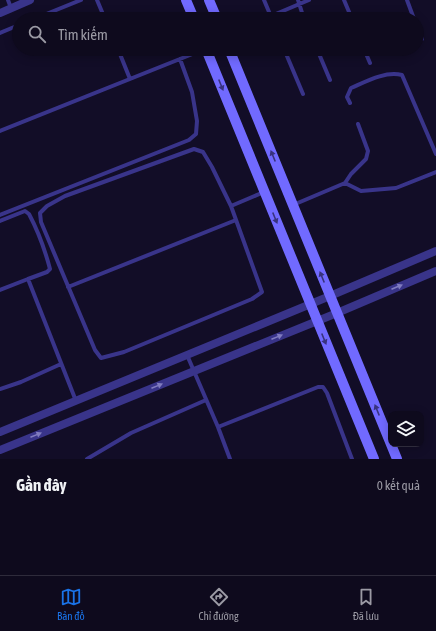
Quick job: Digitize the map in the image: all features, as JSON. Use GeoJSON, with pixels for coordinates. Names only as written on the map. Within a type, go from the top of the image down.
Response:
{"type":"FeatureCollection","features":[{"type":"Feature","properties":{"kind":"street"},"geometry":{"type":"LineString","coordinates":[[0,13],[10,4],[30,0]]}},
{"type":"Feature","properties":{"kind":"street"},"geometry":{"type":"LineString","coordinates":[[186,0],[191,12]]}},
{"type":"Feature","properties":{"kind":"street"},"geometry":{"type":"LineString","coordinates":[[209,0],[214,12]]}},
{"type":"Feature","properties":{"kind":"street"},"geometry":{"type":"LineString","coordinates":[[209,56],[374,459]]}},
{"type":"Feature","properties":{"kind":"street"},"geometry":{"type":"LineString","coordinates":[[232,56],[397,459]]}},
{"type":"Feature","properties":{"kind":"street"},"geometry":{"type":"LineString","coordinates":[[0,432],[436,251]]}},
{"type":"Feature","properties":{"kind":"street"},"geometry":{"type":"LineString","coordinates":[[0,450],[337,313],[436,271]]}},
{"type":"Feature","properties":{"kind":"lane"},"geometry":{"type":"LineString","coordinates":[[51,12],[81,0]]}},
{"type":"Feature","properties":{"kind":"lane"},"geometry":{"type":"LineString","coordinates":[[97,0],[102,12]]}},
{"type":"Feature","properties":{"kind":"lane"},"geometry":{"type":"LineString","coordinates":[[264,0],[269,12]]}},
{"type":"Feature","properties":{"kind":"lane"},"geometry":{"type":"LineString","coordinates":[[281,12],[298,2],[309,0]]}},
{"type":"Feature","properties":{"kind":"lane"},"geometry":{"type":"LineString","coordinates":[[344,0],[349,12]]}},
{"type":"Feature","properties":{"kind":"lane"},"geometry":{"type":"LineString","coordinates":[[407,0],[411,12]]}},
{"type":"Feature","properties":{"kind":"lane"},"geometry":{"type":"LineString","coordinates":[[298,2],[302,12]]}},
{"type":"Feature","properties":{"kind":"lane"},"geometry":{"type":"LineString","coordinates":[[0,33],[12,28]]}},
{"type":"Feature","properties":{"kind":"lane"},"geometry":{"type":"LineString","coordinates":[[121,56],[130,79]]}},
{"type":"Feature","properties":{"kind":"lane"},"geometry":{"type":"LineString","coordinates":[[0,131],[188,56]]}},
{"type":"Feature","properties":{"kind":"lane"},"geometry":{"type":"LineString","coordinates":[[287,56],[303,94]]}},
{"type":"Feature","properties":{"kind":"lane"},"geometry":{"type":"LineString","coordinates":[[320,56],[330,80]]}},
{"type":"Feature","properties":{"kind":"lane"},"geometry":{"type":"LineString","coordinates":[[367,56],[370,63]]}},
{"type":"Feature","properties":{"kind":"lane"},"geometry":{"type":"LineString","coordinates":[[0,215],[189,140],[196,134],[198,121],[192,92],[180,59]]}},
{"type":"Feature","properties":{"kind":"lane"},"geometry":{"type":"LineString","coordinates":[[350,103],[347,97],[351,88],[377,77],[397,74],[402,75],[436,154]]}},
{"type":"Feature","properties":{"kind":"lane"},"geometry":{"type":"LineString","coordinates":[[293,205],[345,183],[351,174],[366,159],[368,151],[358,124]]}},
{"type":"Feature","properties":{"kind":"lane"},"geometry":{"type":"LineString","coordinates":[[194,149],[203,152],[212,167],[231,206],[236,220],[262,292],[252,299],[124,352],[101,358],[95,350],[68,288],[41,222],[40,213],[47,206],[65,196],[194,149]]}},
{"type":"Feature","properties":{"kind":"lane"},"geometry":{"type":"LineString","coordinates":[[345,183],[361,191],[396,188],[436,172]]}},
{"type":"Feature","properties":{"kind":"lane"},"geometry":{"type":"LineString","coordinates":[[231,206],[265,192]]}},
{"type":"Feature","properties":{"kind":"lane"},"geometry":{"type":"LineString","coordinates":[[0,221],[24,212],[30,214],[50,268],[47,272],[0,290]]}},
{"type":"Feature","properties":{"kind":"lane"},"geometry":{"type":"LineString","coordinates":[[68,288],[236,220]]}},
{"type":"Feature","properties":{"kind":"lane"},"geometry":{"type":"LineString","coordinates":[[28,279],[76,401]]}},
{"type":"Feature","properties":{"kind":"lane"},"geometry":{"type":"LineString","coordinates":[[187,355],[230,459]]}},
{"type":"Feature","properties":{"kind":"lane"},"geometry":{"type":"LineString","coordinates":[[0,389],[21,382],[61,364]]}},
{"type":"Feature","properties":{"kind":"lane"},"geometry":{"type":"LineString","coordinates":[[218,427],[318,387],[323,387],[327,393],[352,459]]}},
{"type":"Feature","properties":{"kind":"lane"},"geometry":{"type":"LineString","coordinates":[[87,459],[130,433],[206,400]]}}]}
